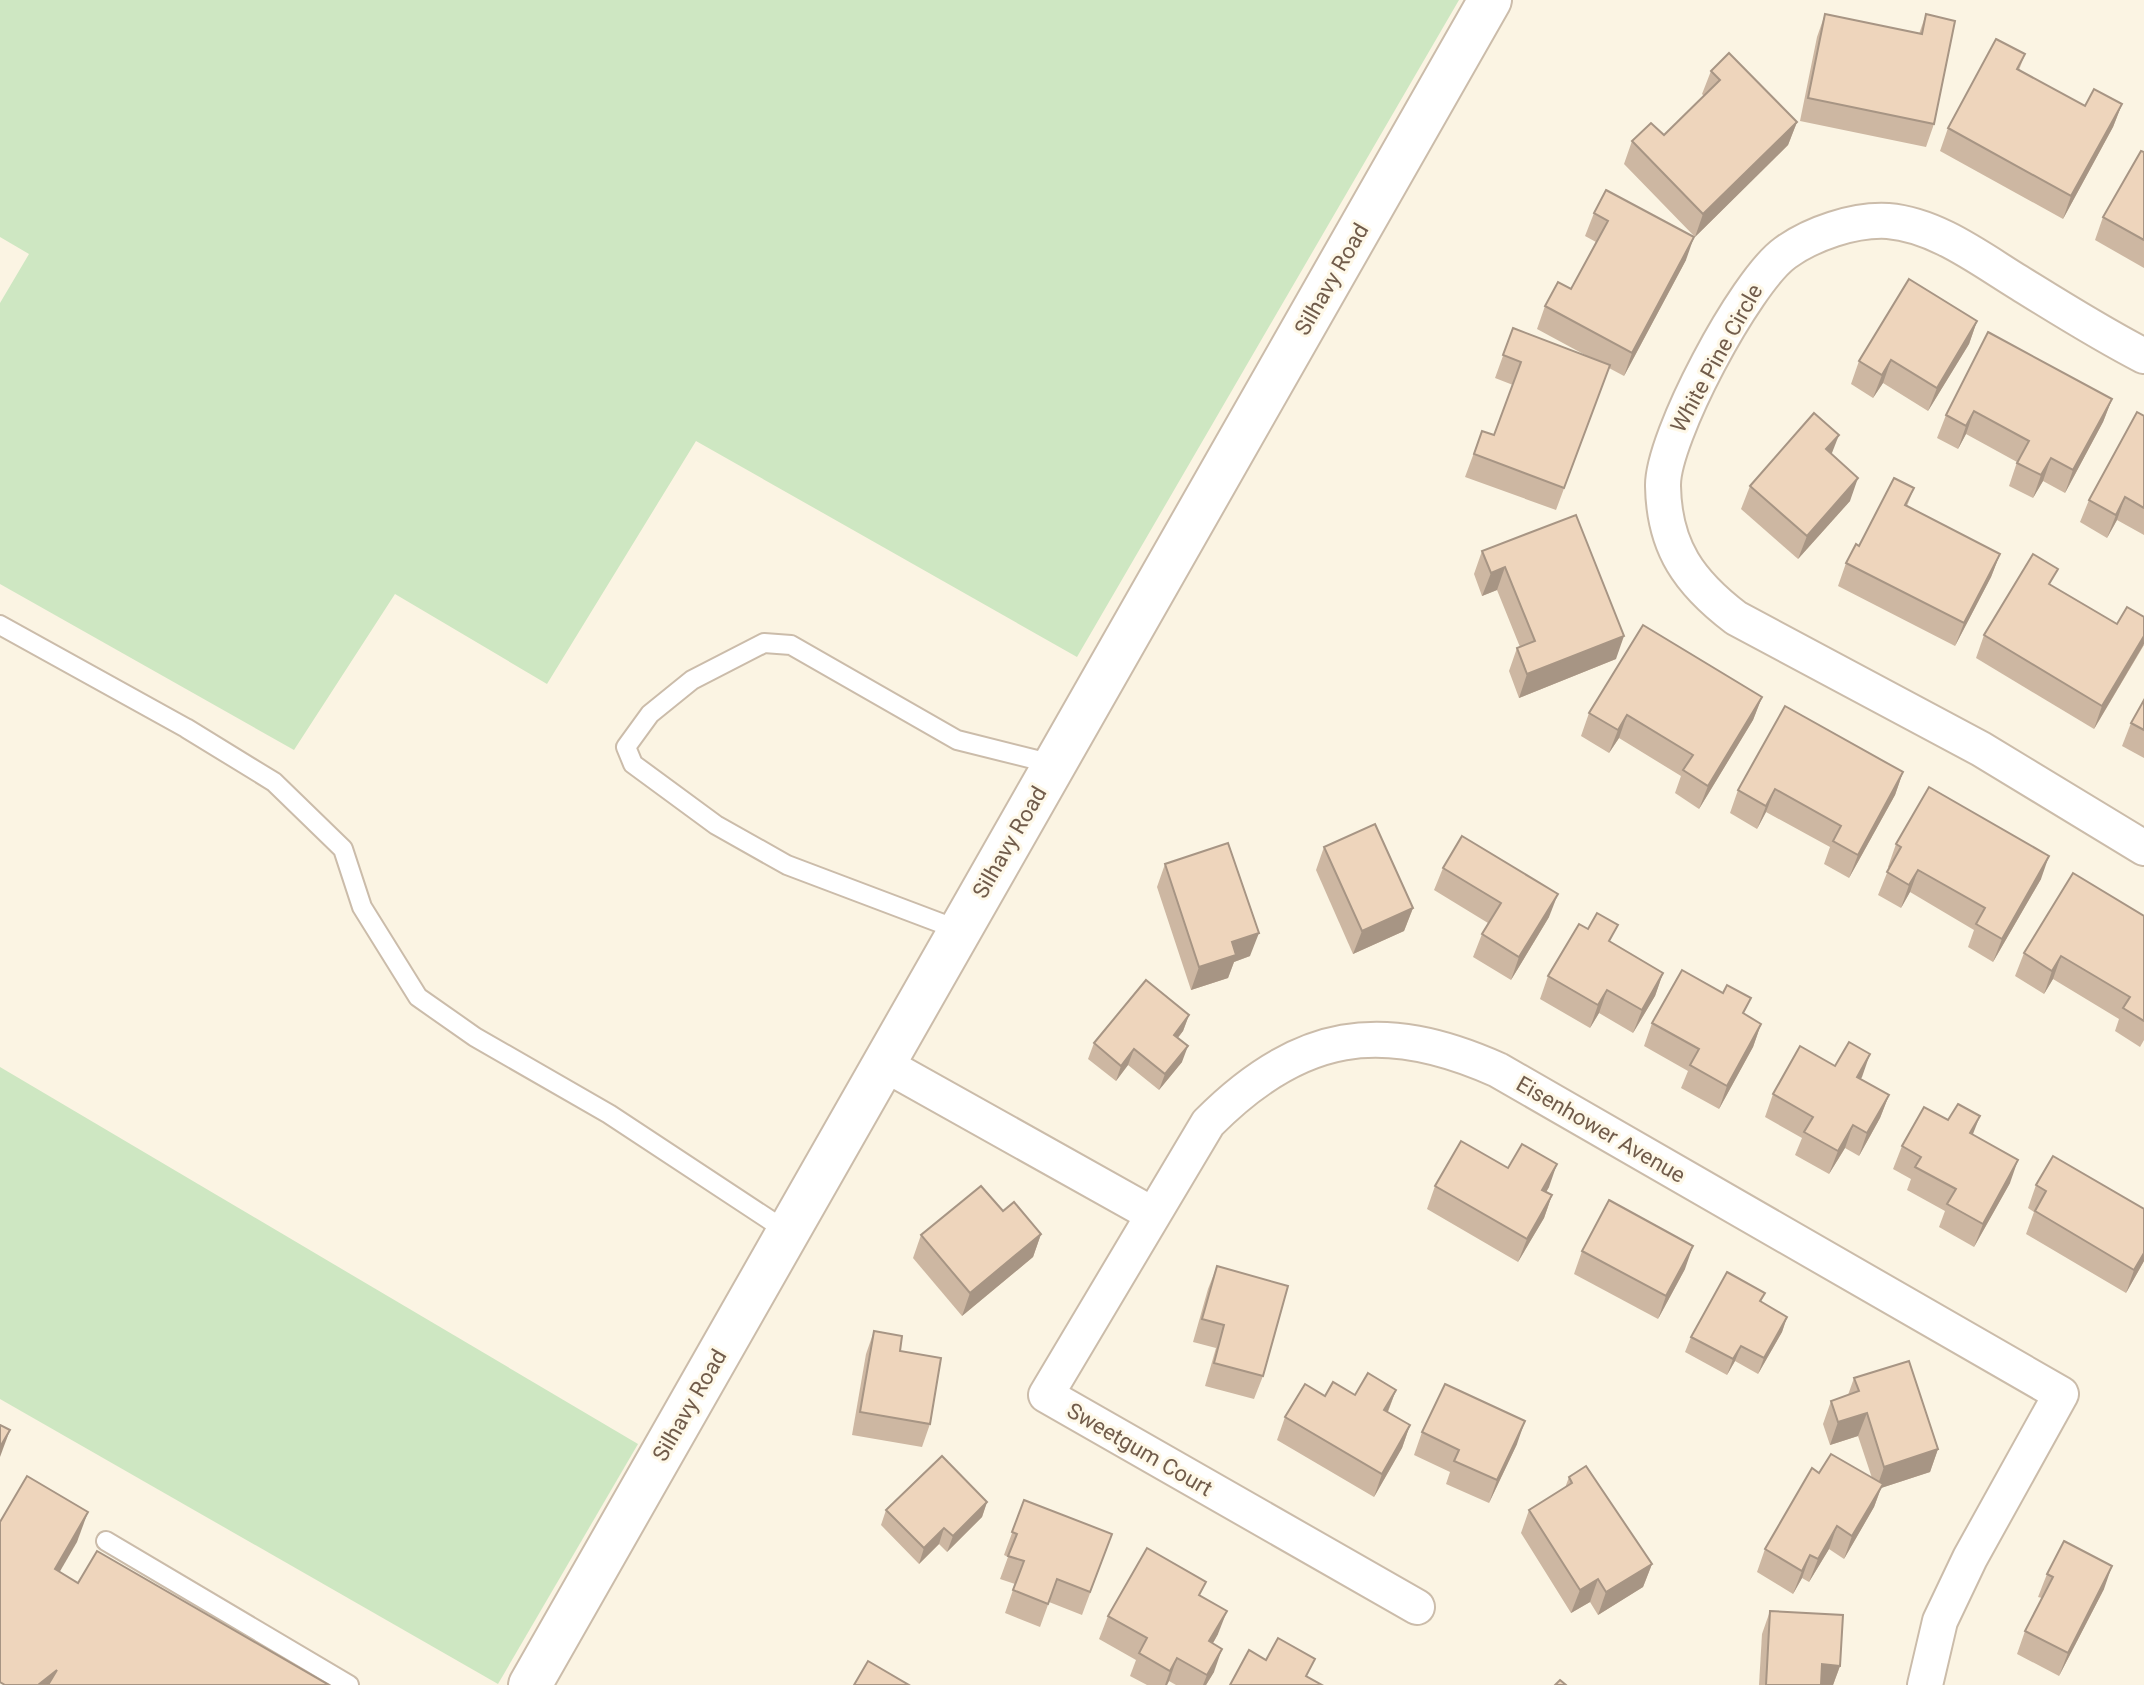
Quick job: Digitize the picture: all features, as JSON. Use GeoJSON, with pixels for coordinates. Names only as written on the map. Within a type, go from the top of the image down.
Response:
{"type":"FeatureCollection","features":[{"type":"Feature","properties":{"kind":"street","name":"Silhavy Road"},"geometry":{"type":"LineString","coordinates":[[539,1682],[788,1232],[1490,0]]}},
{"type":"Feature","properties":{"kind":"street","name":"White Pine Circle"},"geometry":{"type":"LineString","coordinates":[[2144,356],[1933,234],[1887,221],[1856,224],[1821,234],[1784,254],[1759,280],[1684,408],[1669,446],[1663,485],[1668,528],[1677,551],[1703,593],[1736,618],[1981,749],[2144,848]]}},
{"type":"Feature","properties":{"kind":"street","name":"Eisenhower Avenue"},"geometry":{"type":"LineString","coordinates":[[1152,1214],[1208,1123],[1237,1094],[1272,1069],[1313,1050],[1363,1040],[1411,1039],[1456,1051],[1498,1070],[2061,1394],[1970,1558],[1940,1621],[1925,1685]]}},
{"type":"Feature","properties":{"kind":"street"},"geometry":{"type":"LineString","coordinates":[[884,1064],[1152,1214]]}},
{"type":"Feature","properties":{"kind":"street","name":"Sweetgum Court"},"geometry":{"type":"LineString","coordinates":[[1152,1214],[1046,1395],[1417,1607]]}},
{"type":"Feature","properties":{"kind":"lane"},"geometry":{"type":"LineString","coordinates":[[0,625],[173,721],[274,782],[343,849],[362,907],[418,997],[475,1037],[609,1114],[788,1232]]}},
{"type":"Feature","properties":{"kind":"lane"},"geometry":{"type":"LineString","coordinates":[[959,930],[787,865],[716,825],[633,764],[626,747],[650,714],[692,680],[764,643],[791,645],[957,740],[1053,764]]}},
{"type":"Feature","properties":{"kind":"lane"},"geometry":{"type":"LineString","coordinates":[[106,1541],[349,1685]]}},
{"type":"Feature","properties":{"kind":"green space"},"geometry":{"type":"Polygon","coordinates":[[[0,0],[1459,0],[1077,657],[696,441],[547,684],[395,594],[294,750],[0,584],[0,303],[29,254],[0,237],[0,0]]]}},
{"type":"Feature","properties":{"kind":"green space"},"geometry":{"type":"Polygon","coordinates":[[[0,1067],[638,1444],[498,1684],[0,1399],[0,1067]]]}},
{"type":"Feature","properties":{"kind":"building"},"geometry":{"type":"Polygon","coordinates":[[[1825,14],[1922,34],[1926,14],[1955,21],[1934,124],[1808,98],[1825,14]]]}},
{"type":"Feature","properties":{"kind":"building"},"geometry":{"type":"Polygon","coordinates":[[[1996,39],[2025,54],[2017,69],[2085,106],[2094,89],[2122,104],[2071,196],[1948,128],[1996,39]]]}},
{"type":"Feature","properties":{"kind":"building"},"geometry":{"type":"Polygon","coordinates":[[[1729,53],[1797,122],[1703,214],[1632,141],[1651,123],[1664,135],[1720,80],[1711,71],[1729,53]]]}},
{"type":"Feature","properties":{"kind":"building"},"geometry":{"type":"Polygon","coordinates":[[[2141,151],[2144,152],[2144,240],[2103,217],[2141,151]]]}},
{"type":"Feature","properties":{"kind":"building"},"geometry":{"type":"Polygon","coordinates":[[[1606,190],[1694,237],[1632,353],[1545,306],[1558,282],[1571,289],[1608,221],[1594,213],[1606,190]]]}},
{"type":"Feature","properties":{"kind":"building"},"geometry":{"type":"Polygon","coordinates":[[[1909,279],[1977,321],[1937,388],[1891,360],[1882,375],[1859,361],[1909,279]]]}},
{"type":"Feature","properties":{"kind":"building"},"geometry":{"type":"Polygon","coordinates":[[[1513,328],[1610,365],[1564,488],[1474,454],[1482,431],[1494,435],[1521,362],[1503,355],[1513,328]]]}},
{"type":"Feature","properties":{"kind":"building"},"geometry":{"type":"Polygon","coordinates":[[[1988,332],[2112,399],[2073,470],[2051,458],[2041,475],[2017,463],[2029,441],[1974,411],[1966,426],[1946,415],[1988,332]]]}},
{"type":"Feature","properties":{"kind":"building"},"geometry":{"type":"Polygon","coordinates":[[[2137,412],[2144,416],[2144,508],[2125,497],[2116,515],[2089,500],[2137,412]]]}},
{"type":"Feature","properties":{"kind":"building"},"geometry":{"type":"Polygon","coordinates":[[[1814,413],[1839,435],[1826,449],[1858,478],[1807,536],[1750,486],[1814,413]]]}},
{"type":"Feature","properties":{"kind":"building"},"geometry":{"type":"Polygon","coordinates":[[[1894,478],[1914,488],[1905,505],[2000,554],[1964,623],[1846,563],[1856,544],[1859,546],[1894,478]]]}},
{"type":"Feature","properties":{"kind":"building"},"geometry":{"type":"Polygon","coordinates":[[[1576,515],[1624,636],[1527,674],[1517,648],[1535,641],[1505,567],[1491,573],[1482,551],[1576,515]]]}},
{"type":"Feature","properties":{"kind":"building"},"geometry":{"type":"Polygon","coordinates":[[[2033,554],[2058,569],[2049,584],[2117,624],[2127,607],[2144,617],[2144,636],[2102,706],[1984,635],[2033,554]]]}},
{"type":"Feature","properties":{"kind":"building"},"geometry":{"type":"Polygon","coordinates":[[[1643,625],[1762,697],[1708,786],[1683,770],[1693,755],[1627,715],[1618,730],[1589,713],[1643,625]]]}},
{"type":"Feature","properties":{"kind":"building"},"geometry":{"type":"Polygon","coordinates":[[[2144,700],[2144,730],[2131,723],[2144,700]]]}},
{"type":"Feature","properties":{"kind":"building"},"geometry":{"type":"Polygon","coordinates":[[[1785,706],[1903,772],[1858,855],[1833,841],[1841,826],[1775,789],[1766,806],[1738,790],[1785,706]]]}},
{"type":"Feature","properties":{"kind":"building"},"geometry":{"type":"Polygon","coordinates":[[[1929,787],[2049,856],[2002,939],[1976,924],[1985,908],[1918,870],[1909,885],[1887,872],[1901,847],[1896,844],[1929,787]]]}},
{"type":"Feature","properties":{"kind":"building"},"geometry":{"type":"Polygon","coordinates":[[[1375,824],[1413,908],[1362,931],[1324,847],[1375,824]]]}},
{"type":"Feature","properties":{"kind":"building"},"geometry":{"type":"Polygon","coordinates":[[[1462,836],[1558,894],[1519,957],[1482,934],[1501,903],[1443,868],[1462,836]]]}},
{"type":"Feature","properties":{"kind":"building"},"geometry":{"type":"Polygon","coordinates":[[[1228,843],[1259,933],[1232,942],[1236,955],[1199,967],[1165,864],[1228,843]]]}},
{"type":"Feature","properties":{"kind":"building"},"geometry":{"type":"Polygon","coordinates":[[[2073,873],[2144,916],[2144,1021],[2123,1008],[2130,997],[2061,956],[2052,971],[2024,953],[2073,873]]]}},
{"type":"Feature","properties":{"kind":"building"},"geometry":{"type":"Polygon","coordinates":[[[1597,913],[1618,925],[1609,941],[1663,973],[1642,1010],[1607,990],[1598,1005],[1548,976],[1579,924],[1588,929],[1597,913]]]}},
{"type":"Feature","properties":{"kind":"building"},"geometry":{"type":"Polygon","coordinates":[[[1682,970],[1723,993],[1727,985],[1751,998],[1743,1013],[1761,1024],[1727,1086],[1690,1065],[1699,1049],[1652,1023],[1682,970]]]}},
{"type":"Feature","properties":{"kind":"building"},"geometry":{"type":"Polygon","coordinates":[[[1146,980],[1189,1015],[1174,1035],[1188,1046],[1165,1074],[1134,1049],[1121,1066],[1094,1043],[1146,980]]]}},
{"type":"Feature","properties":{"kind":"building"},"geometry":{"type":"Polygon","coordinates":[[[1849,1042],[1870,1054],[1857,1077],[1889,1095],[1867,1133],[1853,1125],[1838,1151],[1804,1132],[1813,1117],[1773,1094],[1800,1046],[1835,1066],[1849,1042]]]}},
{"type":"Feature","properties":{"kind":"building"},"geometry":{"type":"Polygon","coordinates":[[[1958,1104],[1980,1116],[1970,1133],[2018,1160],[1983,1224],[1947,1204],[1956,1189],[1915,1167],[1921,1157],[1902,1146],[1924,1107],[1948,1120],[1958,1104]]]}},
{"type":"Feature","properties":{"kind":"building"},"geometry":{"type":"Polygon","coordinates":[[[1461,1141],[1508,1168],[1522,1144],[1557,1164],[1542,1190],[1552,1195],[1527,1239],[1435,1186],[1461,1141]]]}},
{"type":"Feature","properties":{"kind":"building"},"geometry":{"type":"Polygon","coordinates":[[[2053,1156],[2144,1209],[2144,1253],[2134,1270],[2035,1211],[2046,1191],[2036,1185],[2053,1156]]]}},
{"type":"Feature","properties":{"kind":"building"},"geometry":{"type":"Polygon","coordinates":[[[981,1186],[1003,1211],[1014,1202],[1041,1234],[970,1293],[921,1235],[981,1186]]]}},
{"type":"Feature","properties":{"kind":"building"},"geometry":{"type":"Polygon","coordinates":[[[1609,1200],[1693,1246],[1666,1296],[1582,1251],[1609,1200]]]}},
{"type":"Feature","properties":{"kind":"building"},"geometry":{"type":"Polygon","coordinates":[[[1217,1266],[1288,1286],[1263,1376],[1214,1363],[1224,1325],[1202,1319],[1217,1266]]]}},
{"type":"Feature","properties":{"kind":"building"},"geometry":{"type":"Polygon","coordinates":[[[1727,1272],[1765,1293],[1760,1301],[1787,1317],[1764,1358],[1741,1346],[1733,1359],[1691,1337],[1727,1272]]]}},
{"type":"Feature","properties":{"kind":"building"},"geometry":{"type":"Polygon","coordinates":[[[874,1331],[902,1336],[900,1351],[941,1358],[930,1424],[860,1412],[874,1331]]]}},
{"type":"Feature","properties":{"kind":"building"},"geometry":{"type":"Polygon","coordinates":[[[1909,1361],[1938,1449],[1884,1467],[1867,1413],[1838,1422],[1831,1401],[1859,1391],[1854,1378],[1909,1361]]]}},
{"type":"Feature","properties":{"kind":"building"},"geometry":{"type":"Polygon","coordinates":[[[1368,1373],[1396,1390],[1384,1410],[1410,1425],[1382,1474],[1285,1417],[1305,1384],[1325,1396],[1333,1382],[1355,1395],[1368,1373]]]}},
{"type":"Feature","properties":{"kind":"building"},"geometry":{"type":"Polygon","coordinates":[[[1445,1384],[1525,1421],[1497,1480],[1454,1461],[1459,1450],[1422,1432],[1445,1384]]]}},
{"type":"Feature","properties":{"kind":"building"},"geometry":{"type":"Polygon","coordinates":[[[0,1425],[10,1430],[0,1447],[0,1425]]]}},
{"type":"Feature","properties":{"kind":"building"},"geometry":{"type":"Polygon","coordinates":[[[1831,1454],[1883,1484],[1852,1536],[1837,1526],[1818,1559],[1810,1555],[1802,1571],[1765,1549],[1812,1468],[1819,1473],[1831,1454]]]}},
{"type":"Feature","properties":{"kind":"building"},"geometry":{"type":"Polygon","coordinates":[[[942,1456],[987,1502],[953,1536],[944,1528],[924,1548],[886,1510],[942,1456]]]}},
{"type":"Feature","properties":{"kind":"building"},"geometry":{"type":"Polygon","coordinates":[[[1586,1466],[1652,1564],[1606,1592],[1598,1579],[1580,1590],[1529,1510],[1572,1483],[1569,1477],[1586,1466]]]}},
{"type":"Feature","properties":{"kind":"building"},"geometry":{"type":"Polygon","coordinates":[[[27,1476],[88,1512],[55,1569],[78,1583],[97,1551],[329,1685],[48,1685],[57,1670],[38,1685],[5,1685],[0,1682],[0,1522],[27,1476]]]}},
{"type":"Feature","properties":{"kind":"building"},"geometry":{"type":"Polygon","coordinates":[[[1024,1500],[1112,1534],[1090,1592],[1057,1579],[1048,1604],[1013,1590],[1024,1561],[1008,1556],[1017,1534],[1012,1532],[1024,1500]]]}},
{"type":"Feature","properties":{"kind":"building"},"geometry":{"type":"Polygon","coordinates":[[[2064,1541],[2112,1566],[2068,1653],[2025,1631],[2053,1577],[2047,1574],[2064,1541]]]}},
{"type":"Feature","properties":{"kind":"building"},"geometry":{"type":"Polygon","coordinates":[[[1147,1548],[1206,1582],[1199,1595],[1227,1611],[1209,1641],[1222,1649],[1207,1675],[1177,1658],[1170,1671],[1139,1653],[1147,1638],[1108,1616],[1147,1548]]]}},
{"type":"Feature","properties":{"kind":"building"},"geometry":{"type":"Polygon","coordinates":[[[1770,1611],[1843,1615],[1840,1666],[1822,1664],[1821,1685],[1766,1685],[1770,1611]]]}},
{"type":"Feature","properties":{"kind":"building"},"geometry":{"type":"Polygon","coordinates":[[[1278,1638],[1315,1659],[1306,1676],[1322,1685],[1230,1685],[1249,1650],[1266,1660],[1278,1638]]]}},
{"type":"Feature","properties":{"kind":"building"},"geometry":{"type":"Polygon","coordinates":[[[868,1661],[909,1685],[854,1685],[868,1661]]]}}]}
